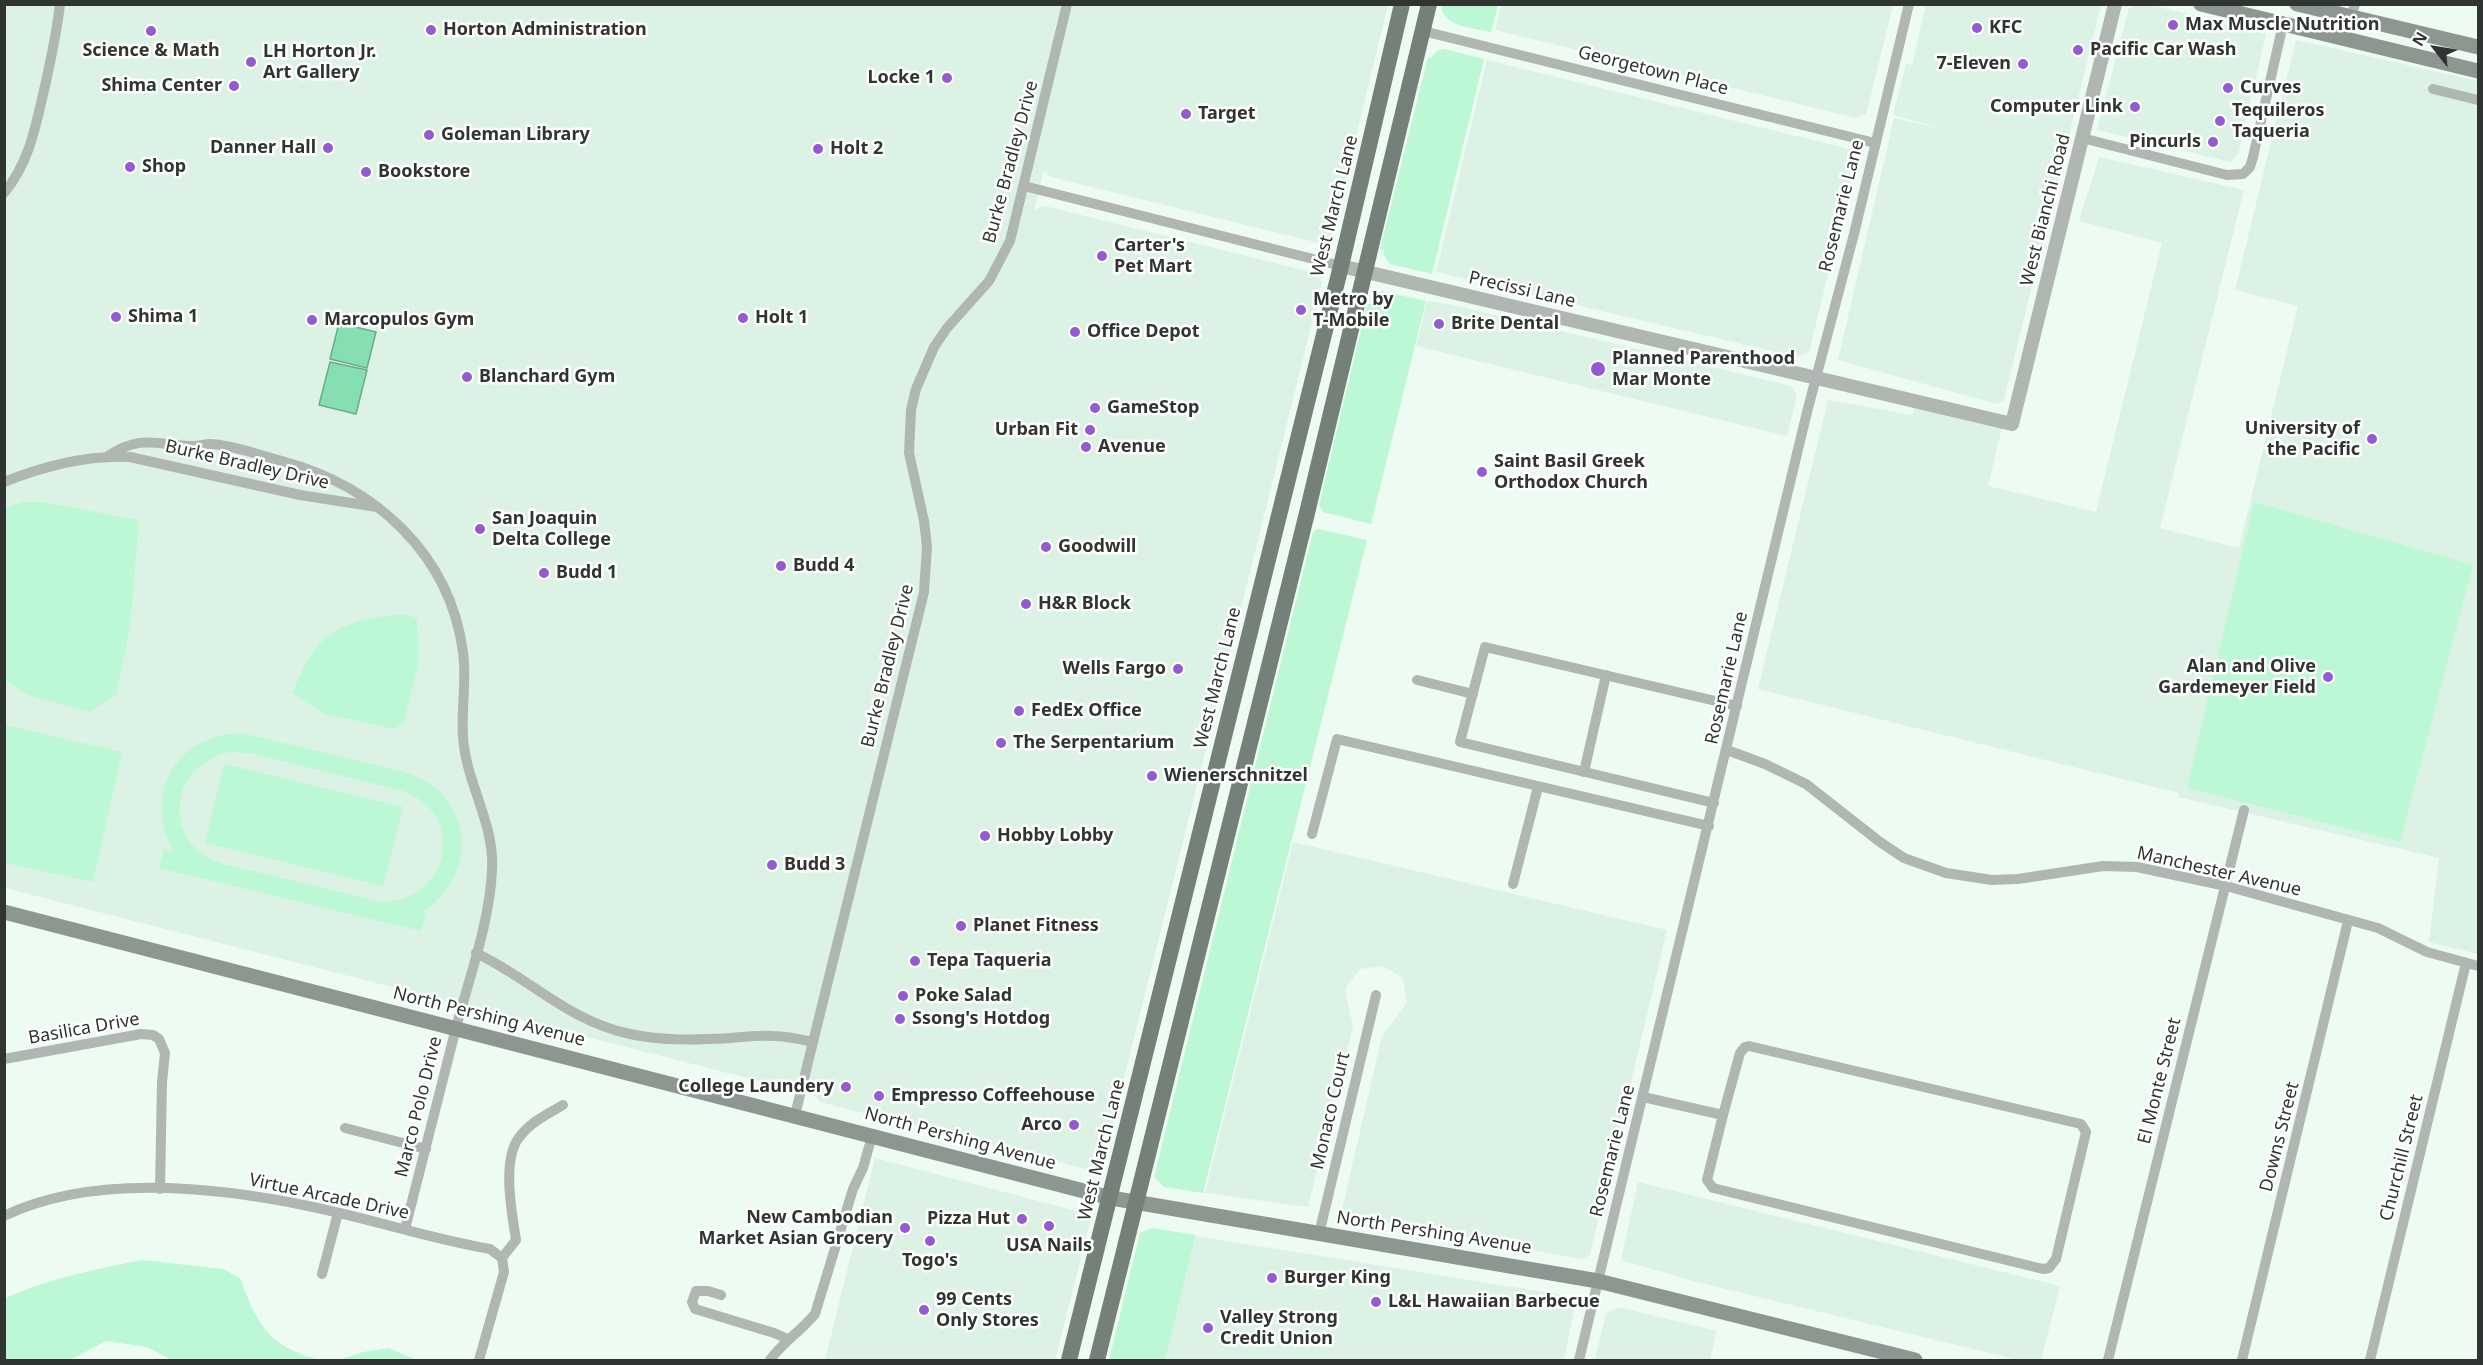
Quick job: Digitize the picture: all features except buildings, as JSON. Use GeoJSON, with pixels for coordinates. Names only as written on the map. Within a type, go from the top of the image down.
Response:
{"type":"FeatureCollection","features":[{"type":"Feature","properties":{"kind":"main road","name":"West March Lane"},"geometry":{"type":"LineString","coordinates":[[1069,1360],[1341,266],[1402,4]]}},
{"type":"Feature","properties":{"kind":"main road"},"geometry":{"type":"LineString","coordinates":[[1097,1360],[1365,272],[1428,4]]}},
{"type":"Feature","properties":{"kind":"main road"},"geometry":{"type":"LineString","coordinates":[[2201,4],[2478,71]]}},
{"type":"Feature","properties":{"kind":"main road"},"geometry":{"type":"LineString","coordinates":[[2297,4],[2353,11],[2478,47]]}},
{"type":"Feature","properties":{"kind":"main road"},"geometry":{"type":"LineString","coordinates":[[2283,24],[2335,29],[2353,11]]}},
{"type":"Feature","properties":{"kind":"main road","name":"North Pershing Avenue"},"geometry":{"type":"LineString","coordinates":[[4,912],[1111,1198],[1598,1281],[1915,1360]]}},
{"type":"Feature","properties":{"kind":"street"},"geometry":{"type":"LineString","coordinates":[[4,193],[22,168],[31,145],[56,37],[60,4]]}},
{"type":"Feature","properties":{"kind":"street","name":"Burke Bradley Drive"},"geometry":{"type":"LineString","coordinates":[[795,1115],[924,592],[927,546],[924,520],[909,453],[911,410],[916,389],[934,347],[947,328],[976,297],[1001,261],[1010,241],[1067,4]]}},
{"type":"Feature","properties":{"kind":"street","name":"Rosemarie Lane"},"geometry":{"type":"LineString","coordinates":[[1579,1360],[1909,4]]}},
{"type":"Feature","properties":{"kind":"street","name":"West Bianchi Road"},"geometry":{"type":"LineString","coordinates":[[2012,424],[2115,4]]}},
{"type":"Feature","properties":{"kind":"street"},"geometry":{"type":"LineString","coordinates":[[2082,138],[2227,175],[2243,174],[2250,167],[2283,24]]}},
{"type":"Feature","properties":{"kind":"street","name":"Georgetown Place"},"geometry":{"type":"LineString","coordinates":[[1423,32],[1875,143]]}},
{"type":"Feature","properties":{"kind":"street"},"geometry":{"type":"LineString","coordinates":[[2433,89],[2478,100]]}},
{"type":"Feature","properties":{"kind":"street","name":"Precissi Lane"},"geometry":{"type":"LineString","coordinates":[[1024,186],[1365,272],[2012,424]]}},
{"type":"Feature","properties":{"kind":"street","name":"Burke Bradley Drive"},"geometry":{"type":"LineString","coordinates":[[108,456],[122,447],[138,442],[194,446],[212,444],[294,465],[331,478],[358,492],[409,535],[430,562],[448,596],[459,628],[465,679],[463,736],[467,768],[483,814],[492,861],[476,953],[456,1028]]}},
{"type":"Feature","properties":{"kind":"street","name":"Burke Bradley Drive"},"geometry":{"type":"LineString","coordinates":[[4,482],[48,467],[108,456],[147,459],[300,495],[377,507]]}},
{"type":"Feature","properties":{"kind":"street"},"geometry":{"type":"LineString","coordinates":[[1714,803],[1460,742],[1485,647],[1737,706]]}},
{"type":"Feature","properties":{"kind":"street"},"geometry":{"type":"LineString","coordinates":[[1584,772],[1606,675]]}},
{"type":"Feature","properties":{"kind":"street"},"geometry":{"type":"LineString","coordinates":[[1417,680],[1473,694]]}},
{"type":"Feature","properties":{"kind":"street"},"geometry":{"type":"LineString","coordinates":[[1312,834],[1337,739],[1709,826]]}},
{"type":"Feature","properties":{"kind":"street","name":"Manchester Avenue"},"geometry":{"type":"LineString","coordinates":[[1727,750],[1765,764],[1806,784],[1888,848],[1904,858],[1946,873],[1992,880],[2103,866],[2137,867],[2226,886],[2393,933],[2427,952],[2478,966]]}},
{"type":"Feature","properties":{"kind":"street"},"geometry":{"type":"LineString","coordinates":[[1513,884],[1538,787]]}},
{"type":"Feature","properties":{"kind":"street","name":"El Monte Street"},"geometry":{"type":"LineString","coordinates":[[2108,1360],[2244,810]]}},
{"type":"Feature","properties":{"kind":"street","name":"Downs Street"},"geometry":{"type":"LineString","coordinates":[[2242,1360],[2348,921]]}},
{"type":"Feature","properties":{"kind":"street"},"geometry":{"type":"LineString","coordinates":[[476,953],[513,972],[555,1004],[586,1020],[628,1034],[694,1040],[771,1036],[813,1042]]}},
{"type":"Feature","properties":{"kind":"street","name":"Churchill Street"},"geometry":{"type":"LineString","coordinates":[[2370,1360],[2466,963]]}},
{"type":"Feature","properties":{"kind":"street","name":"Monaco Court"},"geometry":{"type":"LineString","coordinates":[[1319,1234],[1376,995]]}},
{"type":"Feature","properties":{"kind":"street","name":"Marco Polo Drive"},"geometry":{"type":"LineString","coordinates":[[405,1229],[456,1028]]}},
{"type":"Feature","properties":{"kind":"street","name":"Basilica Drive"},"geometry":{"type":"LineString","coordinates":[[4,1059],[141,1034],[153,1035],[159,1039],[165,1053],[162,1082],[160,1189]]}},
{"type":"Feature","properties":{"kind":"street"},"geometry":{"type":"LineString","coordinates":[[1749,1046],[2081,1124],[2086,1132],[2056,1259],[2049,1268],[2043,1269],[1713,1188],[1707,1180],[1723,1115],[1740,1053],[1749,1046]]}},
{"type":"Feature","properties":{"kind":"street"},"geometry":{"type":"LineString","coordinates":[[1643,1097],[1723,1115]]}},
{"type":"Feature","properties":{"kind":"street"},"geometry":{"type":"LineString","coordinates":[[479,1360],[504,1272],[502,1258],[516,1240],[510,1207],[511,1152],[519,1138],[534,1123],[563,1105]]}},
{"type":"Feature","properties":{"kind":"street"},"geometry":{"type":"LineString","coordinates":[[345,1128],[426,1149]]}},
{"type":"Feature","properties":{"kind":"street"},"geometry":{"type":"LineString","coordinates":[[770,1360],[788,1339],[804,1327],[815,1314],[853,1189],[863,1168],[872,1136]]}},
{"type":"Feature","properties":{"kind":"street","name":"Virtue Arcade Drive"},"geometry":{"type":"LineString","coordinates":[[4,1216],[25,1206],[63,1194],[96,1190],[212,1191],[271,1198],[338,1213],[490,1249],[502,1258]]}},
{"type":"Feature","properties":{"kind":"street"},"geometry":{"type":"LineString","coordinates":[[322,1274],[338,1213]]}},
{"type":"Feature","properties":{"kind":"street"},"geometry":{"type":"LineString","coordinates":[[721,1295],[708,1291],[696,1291],[692,1302],[695,1309],[788,1339]]}},
{"type":"Feature","properties":{"kind":"shaded area"},"geometry":{"type":"Polygon","coordinates":[[[1441,4],[1498,5],[1491,32],[1452,22],[1442,12],[1441,4]]]}},
{"type":"Feature","properties":{"kind":"shaded area"},"geometry":{"type":"Polygon","coordinates":[[[1501,4],[1893,5],[1866,114],[1856,118],[1495,30],[1501,4]]]}},
{"type":"Feature","properties":{"kind":"shaded area"},"geometry":{"type":"Polygon","coordinates":[[[2147,4],[2266,34],[2238,154],[2231,162],[2097,130],[2129,8],[2147,4]]]}},
{"type":"Feature","properties":{"kind":"shaded area","name":"San Joaquin Delta College"},"geometry":{"type":"Polygon","coordinates":[[[4,5],[1388,5],[1331,239],[1319,243],[1051,177],[1044,170],[1034,210],[1045,206],[1315,273],[1322,282],[1102,1167],[1093,1171],[820,1102],[814,1095],[5,888],[4,5]]]}},
{"type":"Feature","properties":{"kind":"shaded area"},"geometry":{"type":"Polygon","coordinates":[[[1926,5],[2101,5],[2004,400],[1997,404],[1838,360],[1894,118],[1947,130],[1893,115],[1906,64],[1912,65],[1926,5]]]}},
{"type":"Feature","properties":{"kind":"shaded area"},"geometry":{"type":"Polygon","coordinates":[[[2296,40],[2478,81],[2478,954],[2429,942],[2439,858],[2178,797],[2179,793],[1758,689],[1828,400],[1912,415],[1915,405],[2002,427],[1988,486],[2096,512],[2162,243],[2079,221],[2099,157],[2244,190],[2160,528],[2239,548],[2298,306],[2235,290],[2296,40]]]}},
{"type":"Feature","properties":{"kind":"shaded area"},"geometry":{"type":"Polygon","coordinates":[[[1444,49],[1484,59],[1432,274],[1390,264],[1383,254],[1384,250],[1380,249],[1428,57],[1431,58],[1437,51],[1444,49]]]}},
{"type":"Feature","properties":{"kind":"shaded area"},"geometry":{"type":"Polygon","coordinates":[[[1487,60],[1853,150],[1856,161],[1809,352],[1797,357],[1436,272],[1487,60]]]}},
{"type":"Feature","properties":{"kind":"shaded area"},"geometry":{"type":"Polygon","coordinates":[[[1381,291],[1426,301],[1371,524],[1323,512],[1319,505],[1367,304],[1370,304],[1372,298],[1381,291]]]}},
{"type":"Feature","properties":{"kind":"shaded area"},"geometry":{"type":"Polygon","coordinates":[[[1427,301],[1449,304],[1791,386],[1797,396],[1787,436],[1416,346],[1427,301]]]}},
{"type":"Feature","properties":{"kind":"shaded area"},"geometry":{"type":"Polygon","coordinates":[[[339,323],[376,332],[367,368],[330,359],[339,323]]]}},
{"type":"Feature","properties":{"kind":"shaded area"},"geometry":{"type":"Polygon","coordinates":[[[330,362],[367,370],[356,414],[319,405],[330,362]]]}},
{"type":"Feature","properties":{"kind":"shaded area"},"geometry":{"type":"Polygon","coordinates":[[[23,502],[42,502],[139,520],[130,627],[116,695],[89,712],[25,694],[5,680],[5,508],[23,502]]]}},
{"type":"Feature","properties":{"kind":"shaded area","name":"Alan and Olive Gardemeyer Field"},"geometry":{"type":"Polygon","coordinates":[[[2254,502],[2473,565],[2400,842],[2187,788],[2254,502]]]}},
{"type":"Feature","properties":{"kind":"shaded area"},"geometry":{"type":"Polygon","coordinates":[[[1318,529],[1367,540],[1203,1193],[1164,1187],[1154,1177],[1313,532],[1318,529]]]}},
{"type":"Feature","properties":{"kind":"shaded area"},"geometry":{"type":"Polygon","coordinates":[[[403,614],[417,618],[419,661],[404,722],[395,729],[325,714],[292,693],[311,655],[329,636],[364,620],[403,614]]]}},
{"type":"Feature","properties":{"kind":"shaded area"},"geometry":{"type":"Polygon","coordinates":[[[5,725],[122,752],[93,882],[5,863],[5,725]]]}},
{"type":"Feature","properties":{"kind":"shaded area"},"geometry":{"type":"Polygon","coordinates":[[[242,733],[405,772],[427,782],[444,797],[456,816],[461,836],[461,857],[454,877],[441,896],[422,912],[426,913],[421,931],[159,868],[164,850],[174,852],[165,831],[162,810],[164,790],[171,772],[183,756],[199,744],[219,736],[242,733]],[[230,752],[209,760],[194,772],[184,788],[180,805],[181,823],[189,840],[203,854],[223,864],[382,902],[406,898],[424,887],[436,872],[442,854],[442,834],[435,816],[421,801],[400,790],[250,753],[230,752]]]}},
{"type":"Feature","properties":{"kind":"shaded area"},"geometry":{"type":"Polygon","coordinates":[[[224,764],[403,807],[383,886],[205,843],[224,764]]]}},
{"type":"Feature","properties":{"kind":"shaded area"},"geometry":{"type":"Polygon","coordinates":[[[1293,842],[1667,930],[1590,1255],[1581,1259],[1341,1214],[1382,1036],[1407,1003],[1403,978],[1383,966],[1360,969],[1345,988],[1353,1027],[1308,1207],[1205,1193],[1293,842]]]}},
{"type":"Feature","properties":{"kind":"shaded area"},"geometry":{"type":"Polygon","coordinates":[[[875,1158],[1084,1213],[1090,1222],[1055,1360],[825,1360],[875,1158]]]}},
{"type":"Feature","properties":{"kind":"shaded area"},"geometry":{"type":"Polygon","coordinates":[[[1638,1182],[2060,1286],[2041,1360],[2018,1360],[1693,1281],[1621,1260],[1638,1182]]]}},
{"type":"Feature","properties":{"kind":"shaded area"},"geometry":{"type":"Polygon","coordinates":[[[1152,1228],[1196,1235],[1165,1360],[1109,1360],[1140,1233],[1152,1228]]]}},
{"type":"Feature","properties":{"kind":"shaded area"},"geometry":{"type":"Polygon","coordinates":[[[1196,1236],[1569,1296],[1575,1306],[1564,1360],[1165,1360],[1196,1236]]]}},
{"type":"Feature","properties":{"kind":"shaded area"},"geometry":{"type":"Polygon","coordinates":[[[142,1260],[223,1269],[240,1278],[253,1309],[267,1332],[288,1348],[320,1360],[172,1360],[147,1347],[106,1341],[70,1360],[5,1360],[5,1300],[8,1297],[41,1284],[142,1260]]]}},
{"type":"Feature","properties":{"kind":"shaded area"},"geometry":{"type":"Polygon","coordinates":[[[1618,1307],[1717,1331],[1710,1360],[1595,1360],[1606,1314],[1618,1307]]]}},
{"type":"Feature","properties":{"kind":"shaded area"},"geometry":{"type":"Polygon","coordinates":[[[389,1348],[417,1360],[339,1360],[363,1352],[389,1348]]]}},
{"type":"Feature","properties":{"kind":"place","name":"Max Muscle Nutrition"},"geometry":{"type":"Point","coordinates":[2173,25]}},
{"type":"Feature","properties":{"kind":"place","name":"KFC"},"geometry":{"type":"Point","coordinates":[1977,28]}},
{"type":"Feature","properties":{"kind":"place","name":"Horton Administration"},"geometry":{"type":"Point","coordinates":[431,30]}},
{"type":"Feature","properties":{"kind":"place","name":"Science & Math"},"geometry":{"type":"Point","coordinates":[151,31]}},
{"type":"Feature","properties":{"kind":"place","name":"Pacific Car Wash"},"geometry":{"type":"Point","coordinates":[2078,50]}},
{"type":"Feature","properties":{"kind":"place","name":"LH Horton Jr. Art Gallery"},"geometry":{"type":"Point","coordinates":[251,62]}},
{"type":"Feature","properties":{"kind":"place","name":"7-Eleven"},"geometry":{"type":"Point","coordinates":[2023,64]}},
{"type":"Feature","properties":{"kind":"place","name":"Locke 1"},"geometry":{"type":"Point","coordinates":[947,78]}},
{"type":"Feature","properties":{"kind":"place","name":"Shima Center"},"geometry":{"type":"Point","coordinates":[234,86]}},
{"type":"Feature","properties":{"kind":"place","name":"Curves"},"geometry":{"type":"Point","coordinates":[2228,88]}},
{"type":"Feature","properties":{"kind":"place","name":"Computer Link"},"geometry":{"type":"Point","coordinates":[2135,107]}},
{"type":"Feature","properties":{"kind":"place","name":"Target"},"geometry":{"type":"Point","coordinates":[1186,114]}},
{"type":"Feature","properties":{"kind":"place","name":"Tequileros Taqueria"},"geometry":{"type":"Point","coordinates":[2220,121]}},
{"type":"Feature","properties":{"kind":"place","name":"Goleman Library"},"geometry":{"type":"Point","coordinates":[429,135]}},
{"type":"Feature","properties":{"kind":"place","name":"Pincurls"},"geometry":{"type":"Point","coordinates":[2213,142]}},
{"type":"Feature","properties":{"kind":"place","name":"Danner Hall"},"geometry":{"type":"Point","coordinates":[328,148]}},
{"type":"Feature","properties":{"kind":"place","name":"Holt 2"},"geometry":{"type":"Point","coordinates":[818,149]}},
{"type":"Feature","properties":{"kind":"place","name":"Shop"},"geometry":{"type":"Point","coordinates":[130,167]}},
{"type":"Feature","properties":{"kind":"place","name":"Bookstore"},"geometry":{"type":"Point","coordinates":[366,172]}},
{"type":"Feature","properties":{"kind":"place","name":"Carter's Pet Mart"},"geometry":{"type":"Point","coordinates":[1102,256]}},
{"type":"Feature","properties":{"kind":"place","name":"Metro by T-Mobile"},"geometry":{"type":"Point","coordinates":[1301,310]}},
{"type":"Feature","properties":{"kind":"place","name":"Shima 1"},"geometry":{"type":"Point","coordinates":[116,317]}},
{"type":"Feature","properties":{"kind":"place","name":"Holt 1"},"geometry":{"type":"Point","coordinates":[743,318]}},
{"type":"Feature","properties":{"kind":"place","name":"Marcopulos Gym"},"geometry":{"type":"Point","coordinates":[312,320]}},
{"type":"Feature","properties":{"kind":"place","name":"Brite Dental"},"geometry":{"type":"Point","coordinates":[1439,324]}},
{"type":"Feature","properties":{"kind":"place","name":"Office Depot"},"geometry":{"type":"Point","coordinates":[1075,332]}},
{"type":"Feature","properties":{"kind":"place","name":"Planned Parenthood Mar Monte"},"geometry":{"type":"Point","coordinates":[1598,369]}},
{"type":"Feature","properties":{"kind":"place","name":"Blanchard Gym"},"geometry":{"type":"Point","coordinates":[467,377]}},
{"type":"Feature","properties":{"kind":"place","name":"GameStop"},"geometry":{"type":"Point","coordinates":[1095,408]}},
{"type":"Feature","properties":{"kind":"place","name":"Urban Fit"},"geometry":{"type":"Point","coordinates":[1090,430]}},
{"type":"Feature","properties":{"kind":"place","name":"University of the Pacific"},"geometry":{"type":"Point","coordinates":[2372,439]}},
{"type":"Feature","properties":{"kind":"place","name":"Avenue"},"geometry":{"type":"Point","coordinates":[1086,447]}},
{"type":"Feature","properties":{"kind":"place","name":"Saint Basil Greek Orthodox Church"},"geometry":{"type":"Point","coordinates":[1482,472]}},
{"type":"Feature","properties":{"kind":"place","name":"San Joaquin Delta College"},"geometry":{"type":"Point","coordinates":[480,529]}},
{"type":"Feature","properties":{"kind":"place","name":"Goodwill"},"geometry":{"type":"Point","coordinates":[1046,547]}},
{"type":"Feature","properties":{"kind":"place","name":"Budd 4"},"geometry":{"type":"Point","coordinates":[781,566]}},
{"type":"Feature","properties":{"kind":"place","name":"Budd 1"},"geometry":{"type":"Point","coordinates":[544,573]}},
{"type":"Feature","properties":{"kind":"place","name":"H&R Block"},"geometry":{"type":"Point","coordinates":[1026,604]}},
{"type":"Feature","properties":{"kind":"place","name":"Wells Fargo"},"geometry":{"type":"Point","coordinates":[1178,669]}},
{"type":"Feature","properties":{"kind":"place","name":"Alan and Olive Gardemeyer Field"},"geometry":{"type":"Point","coordinates":[2328,677]}},
{"type":"Feature","properties":{"kind":"place","name":"FedEx Office"},"geometry":{"type":"Point","coordinates":[1019,711]}},
{"type":"Feature","properties":{"kind":"place","name":"The Serpentarium"},"geometry":{"type":"Point","coordinates":[1001,743]}},
{"type":"Feature","properties":{"kind":"place","name":"Wienerschnitzel"},"geometry":{"type":"Point","coordinates":[1152,776]}},
{"type":"Feature","properties":{"kind":"place","name":"Hobby Lobby"},"geometry":{"type":"Point","coordinates":[985,836]}},
{"type":"Feature","properties":{"kind":"place","name":"Budd 3"},"geometry":{"type":"Point","coordinates":[772,865]}},
{"type":"Feature","properties":{"kind":"place","name":"Planet Fitness"},"geometry":{"type":"Point","coordinates":[961,926]}},
{"type":"Feature","properties":{"kind":"place","name":"Tepa Taqueria"},"geometry":{"type":"Point","coordinates":[915,961]}},
{"type":"Feature","properties":{"kind":"place","name":"Poke Salad"},"geometry":{"type":"Point","coordinates":[903,996]}},
{"type":"Feature","properties":{"kind":"place","name":"Ssong's Hotdog"},"geometry":{"type":"Point","coordinates":[900,1019]}},
{"type":"Feature","properties":{"kind":"place","name":"College Laundery"},"geometry":{"type":"Point","coordinates":[846,1087]}},
{"type":"Feature","properties":{"kind":"place","name":"Empresso Coffeehouse"},"geometry":{"type":"Point","coordinates":[879,1096]}},
{"type":"Feature","properties":{"kind":"place","name":"Arco"},"geometry":{"type":"Point","coordinates":[1074,1125]}},
{"type":"Feature","properties":{"kind":"place","name":"Pizza Hut"},"geometry":{"type":"Point","coordinates":[1022,1219]}},
{"type":"Feature","properties":{"kind":"place","name":"USA Nails"},"geometry":{"type":"Point","coordinates":[1049,1226]}},
{"type":"Feature","properties":{"kind":"place","name":"New Cambodian Market Asian Grocery"},"geometry":{"type":"Point","coordinates":[905,1228]}},
{"type":"Feature","properties":{"kind":"place","name":"Togo's"},"geometry":{"type":"Point","coordinates":[930,1241]}},
{"type":"Feature","properties":{"kind":"place","name":"Burger King"},"geometry":{"type":"Point","coordinates":[1272,1278]}},
{"type":"Feature","properties":{"kind":"place","name":"L&L Hawaiian Barbecue"},"geometry":{"type":"Point","coordinates":[1376,1302]}},
{"type":"Feature","properties":{"kind":"place","name":"99 Cents Only Stores"},"geometry":{"type":"Point","coordinates":[924,1310]}},
{"type":"Feature","properties":{"kind":"place","name":"Valley Strong Credit Union"},"geometry":{"type":"Point","coordinates":[1208,1328]}}]}
